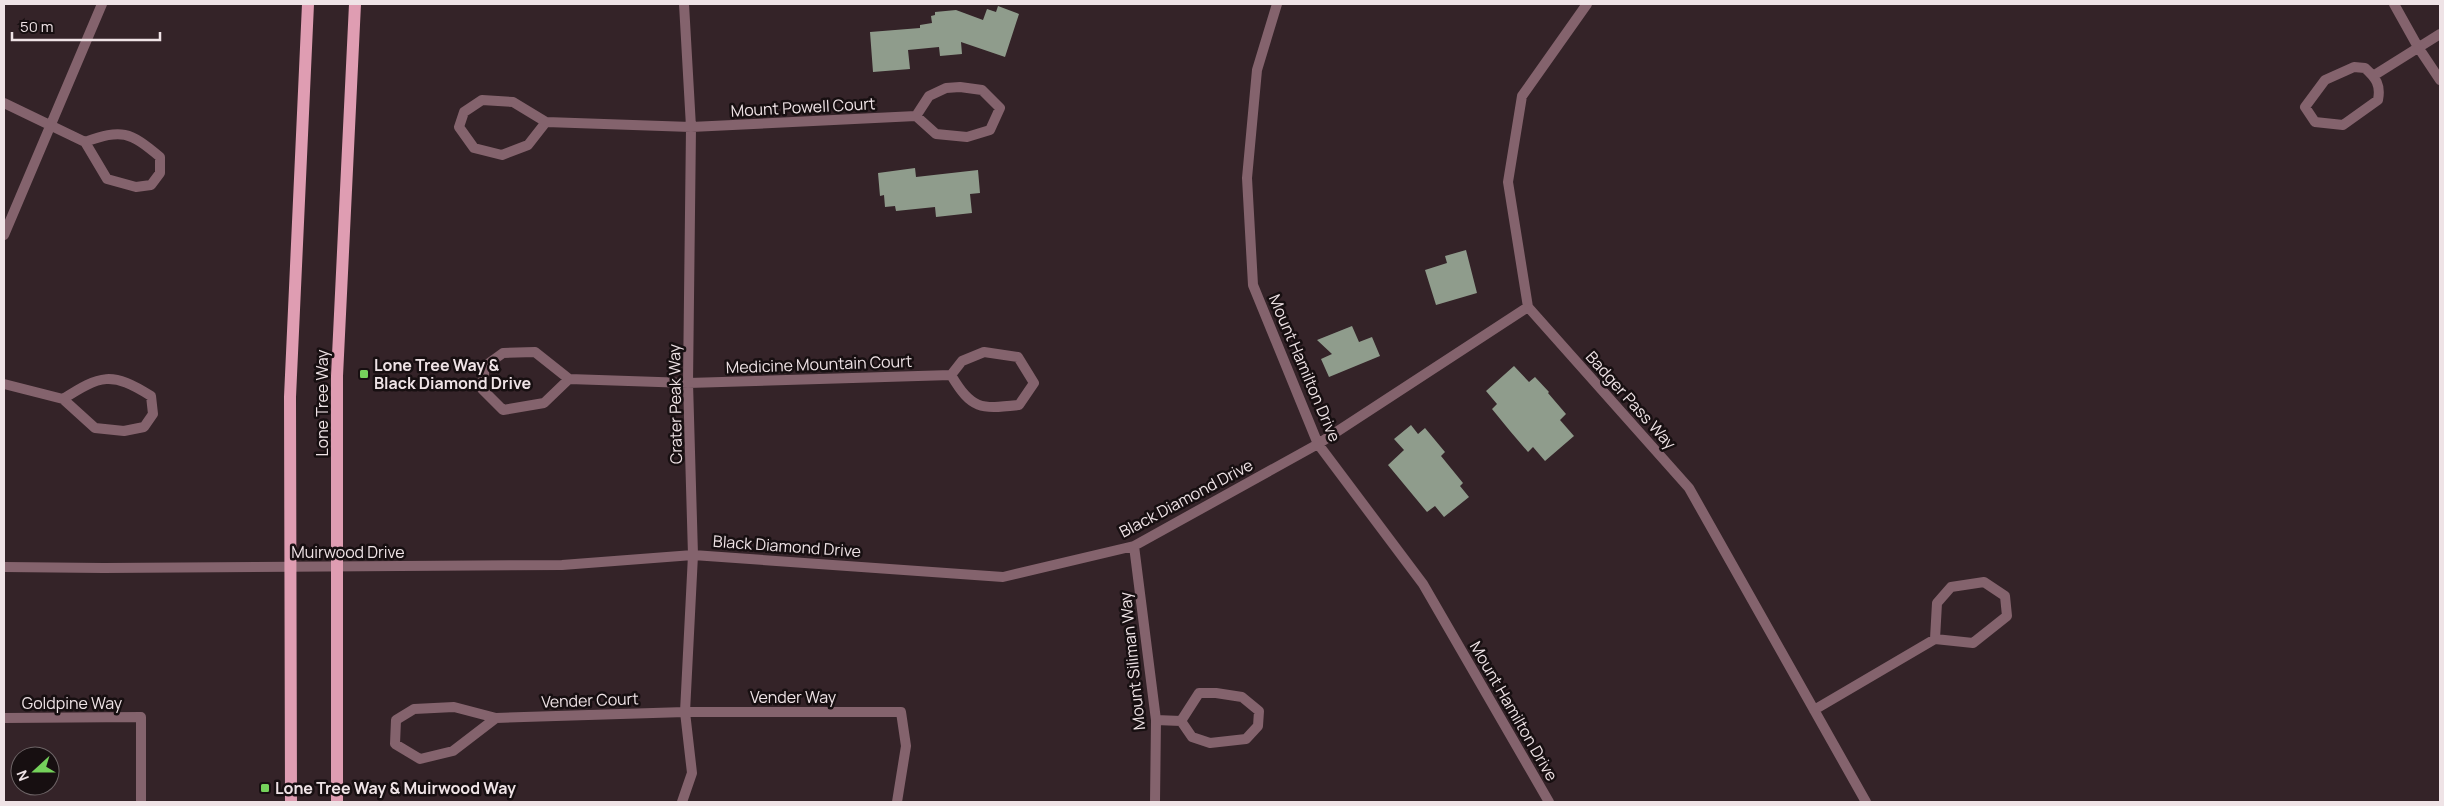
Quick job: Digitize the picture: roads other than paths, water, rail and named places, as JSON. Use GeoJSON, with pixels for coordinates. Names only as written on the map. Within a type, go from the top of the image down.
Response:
{"type":"FeatureCollection","features":[{"type":"Feature","properties":{"kind":"main road","name":"Lone Tree Way"},"geometry":{"type":"LineString","coordinates":[[292,802],[290,398],[308,4]]}},
{"type":"Feature","properties":{"kind":"main road","name":"Lone Tree Way"},"geometry":{"type":"LineString","coordinates":[[337,802],[337,376],[355,4]]}},
{"type":"Feature","properties":{"kind":"street"},"geometry":{"type":"LineString","coordinates":[[4,235],[102,4]]}},
{"type":"Feature","properties":{"kind":"street","name":"Crater Peak Way"},"geometry":{"type":"LineString","coordinates":[[682,802],[692,773],[686,712],[693,555],[688,383],[690,127],[684,4]]}},
{"type":"Feature","properties":{"kind":"street","name":"Mount Hamilton Drive"},"geometry":{"type":"LineString","coordinates":[[1277,4],[1257,70],[1248,168],[1253,285],[1318,444],[1423,584],[1550,802]]}},
{"type":"Feature","properties":{"kind":"street"},"geometry":{"type":"LineString","coordinates":[[1528,307],[1508,182],[1522,96],[1587,4]]}},
{"type":"Feature","properties":{"kind":"street"},"geometry":{"type":"LineString","coordinates":[[2394,4],[2418,47],[2440,80]]}},
{"type":"Feature","properties":{"kind":"street"},"geometry":{"type":"LineString","coordinates":[[2373,76],[2440,34]]}},
{"type":"Feature","properties":{"kind":"street"},"geometry":{"type":"LineString","coordinates":[[2354,67],[2365,68],[2373,76],[2380,88],[2378,100],[2343,125],[2315,122],[2305,107],[2325,80],[2354,67]]}},
{"type":"Feature","properties":{"kind":"street"},"geometry":{"type":"LineString","coordinates":[[960,87],[982,90],[1000,108],[990,130],[967,137],[936,134],[916,116],[929,96],[946,88],[960,87]]}},
{"type":"Feature","properties":{"kind":"street"},"geometry":{"type":"LineString","coordinates":[[482,100],[513,102],[546,122],[528,145],[502,154],[474,148],[459,127],[464,112],[482,100]]}},
{"type":"Feature","properties":{"kind":"street"},"geometry":{"type":"LineString","coordinates":[[4,103],[84,142],[107,179],[136,187],[151,185],[160,173],[160,157],[140,140],[111,133],[84,142]]}},
{"type":"Feature","properties":{"kind":"street","name":"Mount Powell Court"},"geometry":{"type":"LineString","coordinates":[[546,122],[690,127],[916,116]]}},
{"type":"Feature","properties":{"kind":"street","name":"Black Diamond Drive"},"geometry":{"type":"LineString","coordinates":[[693,555],[1003,577],[1134,546],[1318,444],[1528,307]]}},
{"type":"Feature","properties":{"kind":"street","name":"Badger Pass Way"},"geometry":{"type":"LineString","coordinates":[[1528,307],[1689,488],[1866,802]]}},
{"type":"Feature","properties":{"kind":"street"},"geometry":{"type":"LineString","coordinates":[[535,352],[569,379],[544,403],[503,410],[482,390],[485,366],[503,353],[535,352]]}},
{"type":"Feature","properties":{"kind":"street"},"geometry":{"type":"LineString","coordinates":[[984,352],[1018,357],[1034,383],[1018,405],[987,408],[964,398],[951,375],[962,361],[984,352]]}},
{"type":"Feature","properties":{"kind":"street","name":"Medicine Mountain Court"},"geometry":{"type":"LineString","coordinates":[[569,379],[688,383],[951,375]]}},
{"type":"Feature","properties":{"kind":"street"},"geometry":{"type":"LineString","coordinates":[[4,384],[63,399],[95,428],[124,431],[144,427],[154,414],[151,396],[133,384],[108,378],[90,382],[63,399]]}},
{"type":"Feature","properties":{"kind":"street","name":"Mount Siliman Way"},"geometry":{"type":"LineString","coordinates":[[1134,546],[1156,720],[1155,802]]}},
{"type":"Feature","properties":{"kind":"street","name":"Muirwood Drive"},"geometry":{"type":"LineString","coordinates":[[4,567],[562,566],[693,555]]}},
{"type":"Feature","properties":{"kind":"street"},"geometry":{"type":"LineString","coordinates":[[1814,710],[1935,639],[1974,643],[2007,616],[2005,596],[1984,582],[1951,587],[1937,603],[1935,639]]}},
{"type":"Feature","properties":{"kind":"street"},"geometry":{"type":"LineString","coordinates":[[1199,693],[1216,693],[1242,697],[1259,711],[1258,726],[1246,739],[1210,743],[1192,737],[1181,720],[1199,693]]}},
{"type":"Feature","properties":{"kind":"street","name":"Vender Court"},"geometry":{"type":"LineString","coordinates":[[496,718],[452,751],[420,759],[395,744],[396,720],[414,709],[454,707],[496,718],[686,712]]}},
{"type":"Feature","properties":{"kind":"street","name":"Vender Way"},"geometry":{"type":"LineString","coordinates":[[686,712],[901,712],[906,746],[898,802]]}},
{"type":"Feature","properties":{"kind":"street","name":"Goldpine Way"},"geometry":{"type":"LineString","coordinates":[[4,718],[141,717],[141,802]]}},
{"type":"Feature","properties":{"kind":"street"},"geometry":{"type":"LineString","coordinates":[[1156,720],[1181,720]]}},
{"type":"Feature","properties":{"kind":"place","name":"Lone Tree Way & Black Diamond Drive"},"geometry":{"type":"Point","coordinates":[364,374]}},
{"type":"Feature","properties":{"kind":"place","name":"Lone Tree Way & Muirwood Way"},"geometry":{"type":"Point","coordinates":[265,788]}}]}
